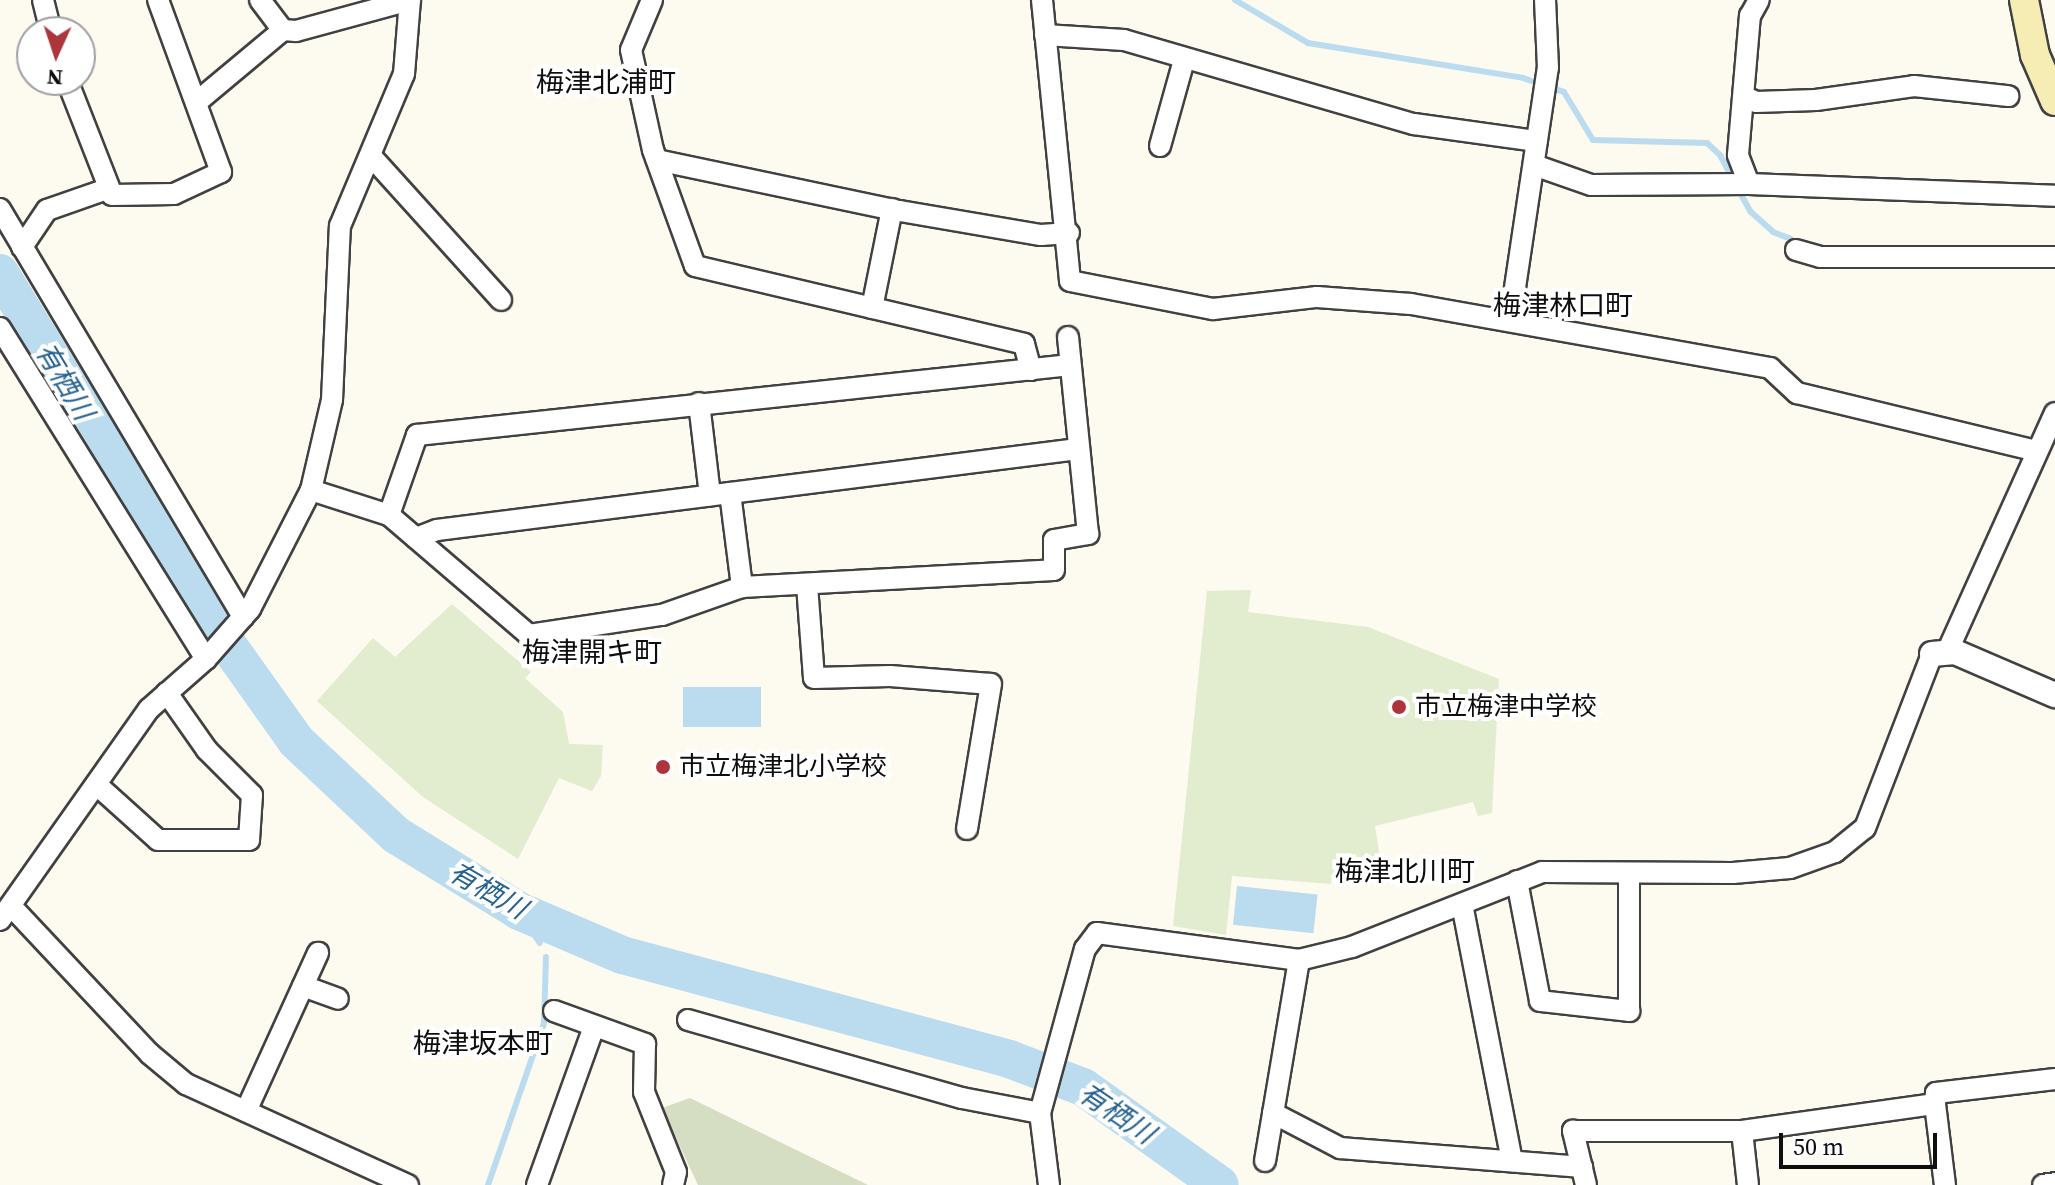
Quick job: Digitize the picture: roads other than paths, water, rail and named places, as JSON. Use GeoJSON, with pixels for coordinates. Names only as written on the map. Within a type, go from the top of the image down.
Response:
{"type":"FeatureCollection","features":[{"type":"Feature","properties":{"kind":"main road"},"geometry":{"type":"LineString","coordinates":[[2024,0],[2035,55],[2055,101]]}},
{"type":"Feature","properties":{"kind":"street"},"geometry":{"type":"LineString","coordinates":[[73,96],[107,189],[112,195],[174,194],[221,172],[198,101],[158,0]]}},
{"type":"Feature","properties":{"kind":"street"},"geometry":{"type":"LineString","coordinates":[[260,0],[283,30]]}},
{"type":"Feature","properties":{"kind":"street"},"geometry":{"type":"LineString","coordinates":[[198,101],[283,30],[296,31],[410,0],[404,74],[340,226],[332,400],[311,490],[240,620],[209,655],[149,709],[5,913],[150,1054],[186,1084],[408,1185]]}},
{"type":"Feature","properties":{"kind":"street"},"geometry":{"type":"LineString","coordinates":[[652,0],[631,50],[657,160],[695,266],[1024,344],[1031,370]]}},
{"type":"Feature","properties":{"kind":"street"},"geometry":{"type":"LineString","coordinates":[[1042,0],[1069,233],[1070,281],[1213,309],[1317,297],[1411,304],[1510,321],[1770,368],[1797,393],[2036,451]]}},
{"type":"Feature","properties":{"kind":"street"},"geometry":{"type":"LineString","coordinates":[[1510,321],[1548,68],[1545,0]]}},
{"type":"Feature","properties":{"kind":"street"},"geometry":{"type":"LineString","coordinates":[[1749,184],[1738,155],[1750,16],[1759,0]]}},
{"type":"Feature","properties":{"kind":"street"},"geometry":{"type":"LineString","coordinates":[[1045,35],[1124,40],[1184,60],[1414,124],[1537,141]]}},
{"type":"Feature","properties":{"kind":"street"},"geometry":{"type":"LineString","coordinates":[[1160,146],[1184,60]]}},
{"type":"Feature","properties":{"kind":"street"},"geometry":{"type":"LineString","coordinates":[[1745,97],[1756,102],[1816,100],[1914,86],[2008,96]]}},
{"type":"Feature","properties":{"kind":"street"},"geometry":{"type":"LineString","coordinates":[[371,156],[501,300]]}},
{"type":"Feature","properties":{"kind":"street"},"geometry":{"type":"LineString","coordinates":[[657,160],[892,209],[1041,235],[1069,233]]}},
{"type":"Feature","properties":{"kind":"street"},"geometry":{"type":"LineString","coordinates":[[1534,165],[1591,185],[1749,184],[2055,196]]}},
{"type":"Feature","properties":{"kind":"street"},"geometry":{"type":"LineString","coordinates":[[22,247],[47,210],[107,189]]}},
{"type":"Feature","properties":{"kind":"street"},"geometry":{"type":"LineString","coordinates":[[0,209],[240,620]]}},
{"type":"Feature","properties":{"kind":"street"},"geometry":{"type":"LineString","coordinates":[[872,308],[892,209]]}},
{"type":"Feature","properties":{"kind":"street"},"geometry":{"type":"LineString","coordinates":[[1796,250],[1820,257],[2055,257]]}},
{"type":"Feature","properties":{"kind":"street"},"geometry":{"type":"LineString","coordinates":[[1,333],[209,655]]}},
{"type":"Feature","properties":{"kind":"street"},"geometry":{"type":"LineString","coordinates":[[311,490],[389,515],[529,635],[662,615],[742,587],[1054,570],[1054,540],[1088,534],[1068,337]]}},
{"type":"Feature","properties":{"kind":"street"},"geometry":{"type":"LineString","coordinates":[[389,515],[417,435],[1070,365]]}},
{"type":"Feature","properties":{"kind":"street"},"geometry":{"type":"LineString","coordinates":[[699,403],[742,587]]}},
{"type":"Feature","properties":{"kind":"street"},"geometry":{"type":"LineString","coordinates":[[1049,1185],[1042,1105],[1085,949],[1097,933],[1299,960],[1352,947],[1542,872],[1629,873],[1790,868],[1835,852],[1865,828],[1940,652],[2055,413]]}},
{"type":"Feature","properties":{"kind":"street"},"geometry":{"type":"LineString","coordinates":[[416,538],[437,530],[1078,449]]}},
{"type":"Feature","properties":{"kind":"street"},"geometry":{"type":"LineString","coordinates":[[807,585],[814,678],[890,676],[991,684],[967,829]]}},
{"type":"Feature","properties":{"kind":"street"},"geometry":{"type":"LineString","coordinates":[[1940,652],[2055,695]]}},
{"type":"Feature","properties":{"kind":"street"},"geometry":{"type":"LineString","coordinates":[[97,785],[158,840],[249,840],[252,795],[207,750],[167,693]]}},
{"type":"Feature","properties":{"kind":"street"},"geometry":{"type":"LineString","coordinates":[[1517,881],[1540,1001],[1629,1011],[1629,873]]}},
{"type":"Feature","properties":{"kind":"street"},"geometry":{"type":"LineString","coordinates":[[1462,904],[1512,1161]]}},
{"type":"Feature","properties":{"kind":"street"},"geometry":{"type":"LineString","coordinates":[[246,1111],[318,953]]}},
{"type":"Feature","properties":{"kind":"street"},"geometry":{"type":"LineString","coordinates":[[1265,1161],[1299,960]]}},
{"type":"Feature","properties":{"kind":"street"},"geometry":{"type":"LineString","coordinates":[[303,986],[338,999]]}},
{"type":"Feature","properties":{"kind":"street"},"geometry":{"type":"LineString","coordinates":[[554,1011],[645,1044],[644,1092],[676,1172],[673,1185]]}},
{"type":"Feature","properties":{"kind":"street"},"geometry":{"type":"LineString","coordinates":[[688,1020],[962,1098],[1042,1105]]}},
{"type":"Feature","properties":{"kind":"street"},"geometry":{"type":"LineString","coordinates":[[537,1185],[594,1027]]}},
{"type":"Feature","properties":{"kind":"street"},"geometry":{"type":"LineString","coordinates":[[1945,1185],[1936,1093],[2055,1079]]}},
{"type":"Feature","properties":{"kind":"street"},"geometry":{"type":"LineString","coordinates":[[1273,1113],[1340,1148],[1512,1161],[1584,1176],[1573,1131],[1742,1131],[1935,1104]]}},
{"type":"Feature","properties":{"kind":"street"},"geometry":{"type":"LineString","coordinates":[[1742,1131],[1748,1185]]}},
{"type":"Feature","properties":{"kind":"street"},"geometry":{"type":"LineString","coordinates":[[2043,1185],[2055,1183]]}},
{"type":"Feature","properties":{"kind":"water"},"geometry":{"type":"Polygon","coordinates":[[[683,687],[761,687],[761,727],[683,727],[683,687]]]}},
{"type":"Feature","properties":{"kind":"water"},"geometry":{"type":"Polygon","coordinates":[[[1237,886],[1318,894],[1313,933],[1233,925],[1237,886]]]}},
{"type":"Feature","properties":{"kind":"waterway"},"geometry":{"type":"LineString","coordinates":[[1235,0],[1308,43],[1523,78],[1564,92],[1593,140],[1707,143],[1720,155],[1733,179]]}},
{"type":"Feature","properties":{"kind":"waterway"},"geometry":{"type":"LineString","coordinates":[[1738,189],[1751,212],[1773,232],[1791,239]]}},
{"type":"Feature","properties":{"kind":"waterway","name":"有栖川"},"geometry":{"type":"LineString","coordinates":[[0,273],[213,624],[296,741],[396,835],[519,911],[622,955],[1009,1059],[1083,1087],[1220,1185]]}},
{"type":"Feature","properties":{"kind":"waterway"},"geometry":{"type":"LineString","coordinates":[[519,911],[540,943]]}},
{"type":"Feature","properties":{"kind":"waterway"},"geometry":{"type":"LineString","coordinates":[[488,1185],[544,1023],[546,957]]}},
{"type":"Feature","properties":{"kind":"place","name":"市立梅津中学校"},"geometry":{"type":"Point","coordinates":[1399,707]}},
{"type":"Feature","properties":{"kind":"place","name":"市立梅津北小学校"},"geometry":{"type":"Point","coordinates":[663,767]}},
{"type":"Feature","properties":{"kind":"district","name":"梅津北浦町"},"geometry":{"type":"Point","coordinates":[606,82]}},
{"type":"Feature","properties":{"kind":"district","name":"梅津林口町"},"geometry":{"type":"Point","coordinates":[1563,305]}},
{"type":"Feature","properties":{"kind":"district","name":"梅津開キ町"},"geometry":{"type":"Point","coordinates":[592,652]}},
{"type":"Feature","properties":{"kind":"district","name":"梅津北川町"},"geometry":{"type":"Point","coordinates":[1405,871]}},
{"type":"Feature","properties":{"kind":"district","name":"梅津坂本町"},"geometry":{"type":"Point","coordinates":[483,1043]}}]}
